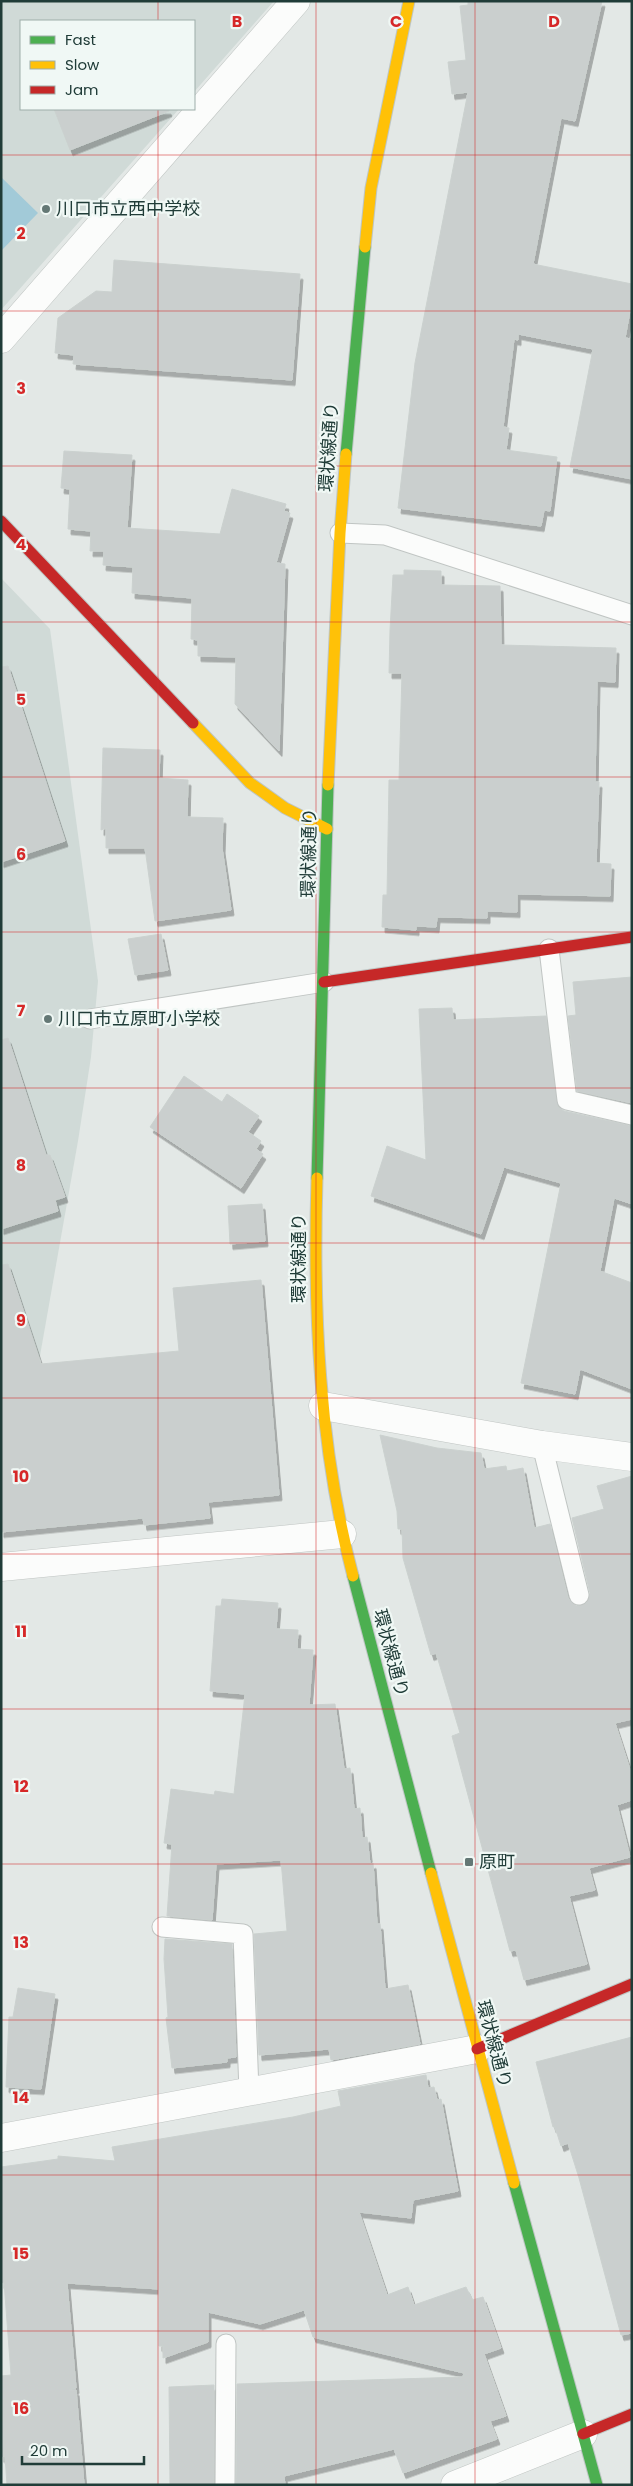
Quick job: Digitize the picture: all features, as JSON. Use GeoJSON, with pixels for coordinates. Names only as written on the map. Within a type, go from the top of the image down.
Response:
{"type":"FeatureCollection","features":[{"type":"Feature","properties":{"kind":"street"},"geometry":{"type":"LineString","coordinates":[[1,339],[296,1]]}},
{"type":"Feature","properties":{"kind":"street","name":"環状線通り"},"geometry":{"type":"LineString","coordinates":[[409,1],[371,188],[355,334],[340,532],[327,829],[324,982],[316,1200],[316,1297],[323,1406],[330,1466],[342,1534],[477,2049],[597,2485]]}},
{"type":"Feature","properties":{"kind":"street"},"geometry":{"type":"LineString","coordinates":[[1,521],[250,783],[285,808],[327,829]]}},
{"type":"Feature","properties":{"kind":"street"},"geometry":{"type":"LineString","coordinates":[[324,982],[632,937]]}},
{"type":"Feature","properties":{"kind":"street"},"geometry":{"type":"LineString","coordinates":[[323,1406],[542,1445],[632,1457]]}},
{"type":"Feature","properties":{"kind":"street"},"geometry":{"type":"LineString","coordinates":[[1,1566],[342,1534]]}},
{"type":"Feature","properties":{"kind":"street"},"geometry":{"type":"LineString","coordinates":[[1,2138],[477,2049],[632,1984]]}},
{"type":"Feature","properties":{"kind":"street"},"geometry":{"type":"LineString","coordinates":[[455,2485],[632,2414]]}},
{"type":"Feature","properties":{"kind":"lane"},"geometry":{"type":"LineString","coordinates":[[340,532],[385,535],[632,615]]}},
{"type":"Feature","properties":{"kind":"lane"},"geometry":{"type":"LineString","coordinates":[[548,949],[567,1100],[632,1115]]}},
{"type":"Feature","properties":{"kind":"lane"},"geometry":{"type":"LineString","coordinates":[[90,1019],[324,982]]}},
{"type":"Feature","properties":{"kind":"lane"},"geometry":{"type":"LineString","coordinates":[[542,1445],[579,1595]]}},
{"type":"Feature","properties":{"kind":"lane"},"geometry":{"type":"LineString","coordinates":[[162,1926],[243,1934],[249,2091]]}},
{"type":"Feature","properties":{"kind":"lane"},"geometry":{"type":"LineString","coordinates":[[225,2485],[226,2344]]}},
{"type":"Feature","properties":{"kind":"shaded area","name":"川口市立西中学校"},"geometry":{"type":"Polygon","coordinates":[[[1,1],[274,1],[195,91],[195,20],[20,20],[20,110],[178,110],[1,310],[1,1]]]}},
{"type":"Feature","properties":{"kind":"shaded area","name":"川口市立原町小学校"},"geometry":{"type":"Polygon","coordinates":[[[1,578],[50,629],[98,981],[91,1057],[78,1141],[27,1429],[1,1432],[1,578]]]}},
{"type":"Feature","properties":{"kind":"water"},"geometry":{"type":"Polygon","coordinates":[[[1,177],[38,213],[1,251],[1,177]]]}},
{"type":"Feature","properties":{"kind":"building"},"geometry":{"type":"Polygon","coordinates":[[[468,1],[602,1],[575,121],[561,118],[533,264],[632,284],[632,300],[625,338],[632,339],[632,479],[570,467],[593,349],[518,334],[518,340],[514,339],[503,427],[509,428],[506,450],[557,457],[550,511],[544,510],[541,526],[398,508],[415,363],[468,92],[452,94],[448,62],[466,60],[460,6],[468,5],[468,1]]]}},
{"type":"Feature","properties":{"kind":"building"},"geometry":{"type":"Polygon","coordinates":[[[54,110],[169,111],[70,150],[54,110]]]}},
{"type":"Feature","properties":{"kind":"building"},"geometry":{"type":"Polygon","coordinates":[[[114,260],[300,274],[292,380],[73,364],[74,355],[55,353],[58,318],[96,291],[112,292],[114,260]]]}},
{"type":"Feature","properties":{"kind":"building"},"geometry":{"type":"Polygon","coordinates":[[[64,451],[132,455],[127,528],[220,534],[232,489],[286,504],[284,511],[290,513],[276,563],[285,564],[279,751],[235,704],[236,657],[198,656],[198,640],[191,639],[192,598],[132,593],[133,567],[103,565],[104,551],[90,551],[91,531],[68,529],[70,489],[61,488],[64,451]]]}},
{"type":"Feature","properties":{"kind":"building"},"geometry":{"type":"Polygon","coordinates":[[[404,570],[441,571],[441,585],[500,586],[501,645],[616,648],[615,682],[597,681],[595,782],[599,782],[596,863],[611,864],[610,896],[517,894],[517,912],[487,911],[487,918],[437,917],[436,927],[416,926],[416,930],[382,927],[383,895],[387,895],[389,780],[399,780],[402,673],[389,673],[393,575],[404,575],[404,570]]]}},
{"type":"Feature","properties":{"kind":"building"},"geometry":{"type":"Polygon","coordinates":[[[8,666],[65,841],[1,862],[1,667],[8,666]]]}},
{"type":"Feature","properties":{"kind":"building"},"geometry":{"type":"Polygon","coordinates":[[[103,748],[160,750],[159,778],[188,780],[187,817],[223,818],[222,848],[231,910],[155,921],[145,848],[106,848],[106,828],[101,830],[103,748]]]}},
{"type":"Feature","properties":{"kind":"building"},"geometry":{"type":"Polygon","coordinates":[[[161,934],[168,970],[135,975],[128,939],[161,934]]]}},
{"type":"Feature","properties":{"kind":"building"},"geometry":{"type":"Polygon","coordinates":[[[632,977],[632,1103],[577,1091],[568,1016],[576,1015],[573,982],[632,977]]]}},
{"type":"Feature","properties":{"kind":"building"},"geometry":{"type":"Polygon","coordinates":[[[452,1008],[453,1020],[546,1016],[558,1107],[564,1111],[632,1126],[632,1204],[614,1198],[600,1271],[632,1283],[632,1389],[580,1369],[575,1394],[521,1383],[561,1183],[504,1167],[481,1234],[371,1196],[387,1146],[426,1160],[419,1009],[452,1008]]]}},
{"type":"Feature","properties":{"kind":"building"},"geometry":{"type":"Polygon","coordinates":[[[8,1038],[46,1155],[50,1155],[65,1197],[55,1200],[58,1211],[1,1229],[1,1040],[8,1038]]]}},
{"type":"Feature","properties":{"kind":"building"},"geometry":{"type":"Polygon","coordinates":[[[184,1076],[222,1102],[227,1094],[259,1116],[248,1132],[261,1141],[256,1149],[263,1154],[241,1188],[150,1127],[184,1076]]]}},
{"type":"Feature","properties":{"kind":"building"},"geometry":{"type":"Polygon","coordinates":[[[262,1204],[265,1241],[230,1244],[228,1206],[262,1204]]]}},
{"type":"Feature","properties":{"kind":"building"},"geometry":{"type":"Polygon","coordinates":[[[8,1264],[41,1364],[179,1351],[173,1288],[261,1280],[279,1495],[208,1502],[210,1518],[144,1525],[143,1518],[1,1532],[1,1265],[8,1264]]]}},
{"type":"Feature","properties":{"kind":"building"},"geometry":{"type":"Polygon","coordinates":[[[380,1435],[437,1448],[481,1453],[484,1469],[506,1466],[507,1471],[523,1468],[534,1528],[550,1524],[568,1598],[576,1606],[586,1603],[590,1593],[572,1518],[604,1509],[597,1486],[632,1476],[632,1719],[615,1723],[632,1776],[632,1800],[617,1805],[630,1857],[589,1868],[595,1890],[569,1896],[587,1964],[524,1980],[516,1950],[510,1951],[452,1736],[460,1733],[436,1653],[431,1655],[403,1558],[402,1529],[398,1529],[397,1511],[380,1435]]]}},
{"type":"Feature","properties":{"kind":"building"},"geometry":{"type":"Polygon","coordinates":[[[222,1599],[278,1603],[276,1629],[298,1630],[297,1649],[313,1650],[309,1705],[335,1704],[344,1769],[350,1768],[354,1809],[360,1808],[362,1838],[367,1837],[370,1864],[373,1863],[377,1924],[380,1924],[385,1989],[408,1985],[420,2044],[331,2060],[329,2049],[259,2055],[254,1934],[287,1931],[281,1860],[216,1864],[212,1920],[167,1916],[172,1844],[164,1843],[171,1789],[214,1795],[215,1791],[234,1794],[245,1694],[210,1691],[216,1606],[221,1606],[222,1599]]]}},
{"type":"Feature","properties":{"kind":"building"},"geometry":{"type":"Polygon","coordinates":[[[165,1939],[232,1944],[236,2057],[227,2058],[227,2062],[172,2068],[166,2018],[168,2017],[164,1959],[165,1939]]]}},
{"type":"Feature","properties":{"kind":"building"},"geometry":{"type":"Polygon","coordinates":[[[18,1988],[55,1994],[41,2089],[6,2087],[9,2017],[13,2017],[18,1988]]]}},
{"type":"Feature","properties":{"kind":"building"},"geometry":{"type":"Polygon","coordinates":[[[632,2037],[632,2333],[621,2335],[579,2178],[568,2143],[561,2146],[555,2127],[553,2127],[536,2062],[632,2037]]]}},
{"type":"Feature","properties":{"kind":"building"},"geometry":{"type":"Polygon","coordinates":[[[426,2075],[428,2088],[434,2087],[437,2100],[441,2099],[458,2191],[413,2200],[411,2218],[359,2212],[387,2295],[408,2287],[414,2305],[466,2287],[472,2300],[483,2297],[501,2348],[484,2354],[506,2416],[490,2421],[497,2439],[403,2473],[394,2449],[284,2476],[285,2485],[236,2485],[237,2384],[463,2377],[464,2373],[313,2337],[304,2310],[260,2324],[208,2312],[208,2342],[163,2358],[163,2346],[159,2346],[159,2289],[67,2283],[76,2388],[69,2390],[76,2390],[84,2485],[7,2485],[5,2456],[1,2457],[1,2376],[11,2375],[4,2282],[1,2283],[1,2167],[58,2159],[58,2156],[115,2161],[112,2147],[293,2117],[341,2106],[338,2091],[426,2075]]]}},
{"type":"Feature","properties":{"kind":"building"},"geometry":{"type":"Polygon","coordinates":[[[214,2385],[214,2485],[170,2485],[169,2387],[214,2385]]]}},
{"type":"Feature","properties":{"kind":"traffic: fast"},"geometry":{"type":"LineString","coordinates":[[346,454],[365,247]]}},
{"type":"Feature","properties":{"kind":"traffic: fast"},"geometry":{"type":"LineString","coordinates":[[317,1178],[328,785]]}},
{"type":"Feature","properties":{"kind":"traffic: fast"},"geometry":{"type":"LineString","coordinates":[[353,1576],[431,1873]]}},
{"type":"Feature","properties":{"kind":"traffic: fast"},"geometry":{"type":"LineString","coordinates":[[514,2183],[597,2485]]}},
{"type":"Feature","properties":{"kind":"traffic: slow"},"geometry":{"type":"LineString","coordinates":[[365,247],[371,188],[409,1]]}},
{"type":"Feature","properties":{"kind":"traffic: slow"},"geometry":{"type":"LineString","coordinates":[[328,785],[340,533],[346,454]]}},
{"type":"Feature","properties":{"kind":"traffic: slow"},"geometry":{"type":"LineString","coordinates":[[193,723],[250,783],[285,808],[327,829]]}},
{"type":"Feature","properties":{"kind":"traffic: slow"},"geometry":{"type":"LineString","coordinates":[[317,1178],[316,1278],[321,1378],[332,1478],[353,1576]]}},
{"type":"Feature","properties":{"kind":"traffic: slow"},"geometry":{"type":"LineString","coordinates":[[431,1873],[514,2183]]}},
{"type":"Feature","properties":{"kind":"traffic: jam"},"geometry":{"type":"LineString","coordinates":[[1,521],[193,723]]}},
{"type":"Feature","properties":{"kind":"traffic: jam"},"geometry":{"type":"LineString","coordinates":[[324,982],[632,937]]}},
{"type":"Feature","properties":{"kind":"traffic: jam"},"geometry":{"type":"LineString","coordinates":[[477,2049],[632,1984]]}},
{"type":"Feature","properties":{"kind":"traffic: jam"},"geometry":{"type":"LineString","coordinates":[[583,2434],[632,2414]]}},
{"type":"Feature","properties":{"kind":"place","name":"川口市立西中学校"},"geometry":{"type":"Point","coordinates":[46,209]}},
{"type":"Feature","properties":{"kind":"place","name":"川口市立原町小学校"},"geometry":{"type":"Point","coordinates":[48,1019]}},
{"type":"Feature","properties":{"kind":"place","name":"原町"},"geometry":{"type":"Point","coordinates":[469,1862]}}]}
